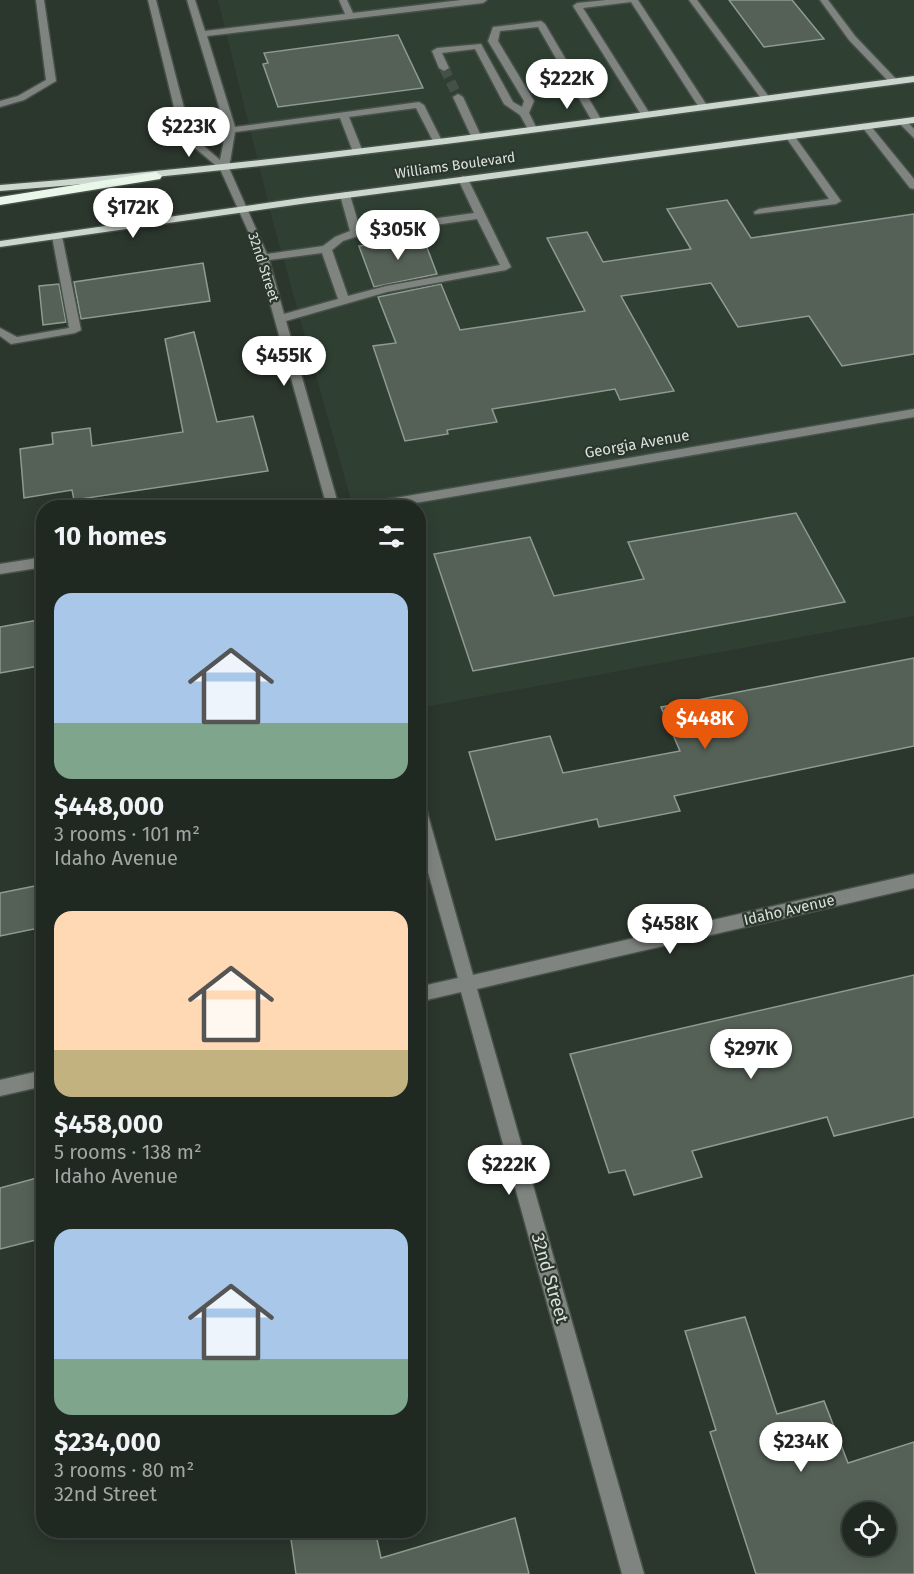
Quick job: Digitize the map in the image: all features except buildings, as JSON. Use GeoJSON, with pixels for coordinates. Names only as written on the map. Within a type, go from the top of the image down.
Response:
{"type":"FeatureCollection","features":[{"type":"Feature","properties":{"kind":"highway"},"geometry":{"type":"LineString","coordinates":[[0,201],[156,176]]}},
{"type":"Feature","properties":{"kind":"main road","name":"Williams Boulevard"},"geometry":{"type":"LineString","coordinates":[[0,188],[156,176],[224,168],[914,79]]}},
{"type":"Feature","properties":{"kind":"main road","name":"Williams Boulevard"},"geometry":{"type":"LineString","coordinates":[[0,244],[462,179],[914,120]]}},
{"type":"Feature","properties":{"kind":"street"},"geometry":{"type":"LineString","coordinates":[[0,104],[21,98],[51,81],[40,0]]}},
{"type":"Feature","properties":{"kind":"street","name":"32nd Street"},"geometry":{"type":"LineString","coordinates":[[152,0],[186,136],[224,168],[258,242],[331,500]]}},
{"type":"Feature","properties":{"kind":"street"},"geometry":{"type":"LineString","coordinates":[[191,0],[231,130],[224,168]]}},
{"type":"Feature","properties":{"kind":"street"},"geometry":{"type":"LineString","coordinates":[[343,0],[350,16]]}},
{"type":"Feature","properties":{"kind":"street"},"geometry":{"type":"LineString","coordinates":[[202,34],[483,0]]}},
{"type":"Feature","properties":{"kind":"street"},"geometry":{"type":"LineString","coordinates":[[629,0],[577,6],[645,114]]}},
{"type":"Feature","properties":{"kind":"street"},"geometry":{"type":"LineString","coordinates":[[634,0],[702,107]]}},
{"type":"Feature","properties":{"kind":"street"},"geometry":{"type":"LineString","coordinates":[[693,0],[766,99]]}},
{"type":"Feature","properties":{"kind":"street"},"geometry":{"type":"LineString","coordinates":[[824,0],[852,38],[894,82]]}},
{"type":"Feature","properties":{"kind":"street"},"geometry":{"type":"LineString","coordinates":[[524,113],[529,101],[493,41],[496,29],[541,24],[597,121]]}},
{"type":"Feature","properties":{"kind":"street"},"geometry":{"type":"LineString","coordinates":[[444,68],[437,51],[478,46],[509,104],[524,113],[532,129]]}},
{"type":"Feature","properties":{"kind":"street"},"geometry":{"type":"LineString","coordinates":[[458,97],[476,136]]}},
{"type":"Feature","properties":{"kind":"street"},"geometry":{"type":"LineString","coordinates":[[231,130],[419,105],[437,141]]}},
{"type":"Feature","properties":{"kind":"street"},"geometry":{"type":"LineString","coordinates":[[343,115],[358,152]]}},
{"type":"Feature","properties":{"kind":"street"},"geometry":{"type":"LineString","coordinates":[[902,121],[914,135]]}},
{"type":"Feature","properties":{"kind":"street"},"geometry":{"type":"LineString","coordinates":[[866,126],[914,186]]}},
{"type":"Feature","properties":{"kind":"street"},"geometry":{"type":"LineString","coordinates":[[759,212],[836,201],[790,136]]}},
{"type":"Feature","properties":{"kind":"street"},"geometry":{"type":"LineString","coordinates":[[280,319],[344,300],[421,282],[506,267],[462,179]]}},
{"type":"Feature","properties":{"kind":"street"},"geometry":{"type":"LineString","coordinates":[[345,195],[356,233]]}},
{"type":"Feature","properties":{"kind":"street"},"geometry":{"type":"LineString","coordinates":[[263,258],[326,249],[339,239],[356,233],[480,215]]}},
{"type":"Feature","properties":{"kind":"street"},"geometry":{"type":"LineString","coordinates":[[0,331],[15,341],[75,330],[57,236]]}},
{"type":"Feature","properties":{"kind":"street"},"geometry":{"type":"LineString","coordinates":[[326,249],[344,300]]}},
{"type":"Feature","properties":{"kind":"street","name":"Georgia Avenue"},"geometry":{"type":"LineString","coordinates":[[407,500],[914,413]]}},
{"type":"Feature","properties":{"kind":"street"},"geometry":{"type":"LineString","coordinates":[[0,569],[36,563]]}},
{"type":"Feature","properties":{"kind":"street","name":"32nd Street"},"geometry":{"type":"LineString","coordinates":[[426,836],[633,1574]]}},
{"type":"Feature","properties":{"kind":"street","name":"Idaho Avenue"},"geometry":{"type":"LineString","coordinates":[[426,993],[914,881]]}},
{"type":"Feature","properties":{"kind":"street"},"geometry":{"type":"LineString","coordinates":[[0,1088],[36,1080]]}},
{"type":"Feature","properties":{"kind":"shaded area"},"geometry":{"type":"Polygon","coordinates":[[[218,0],[914,0],[914,616],[426,707],[426,500],[351,500],[273,222],[218,0]]]}},
{"type":"Feature","properties":{"kind":"tunnel"},"geometry":{"type":"LineString","coordinates":[[444,68],[458,97]]}}]}
